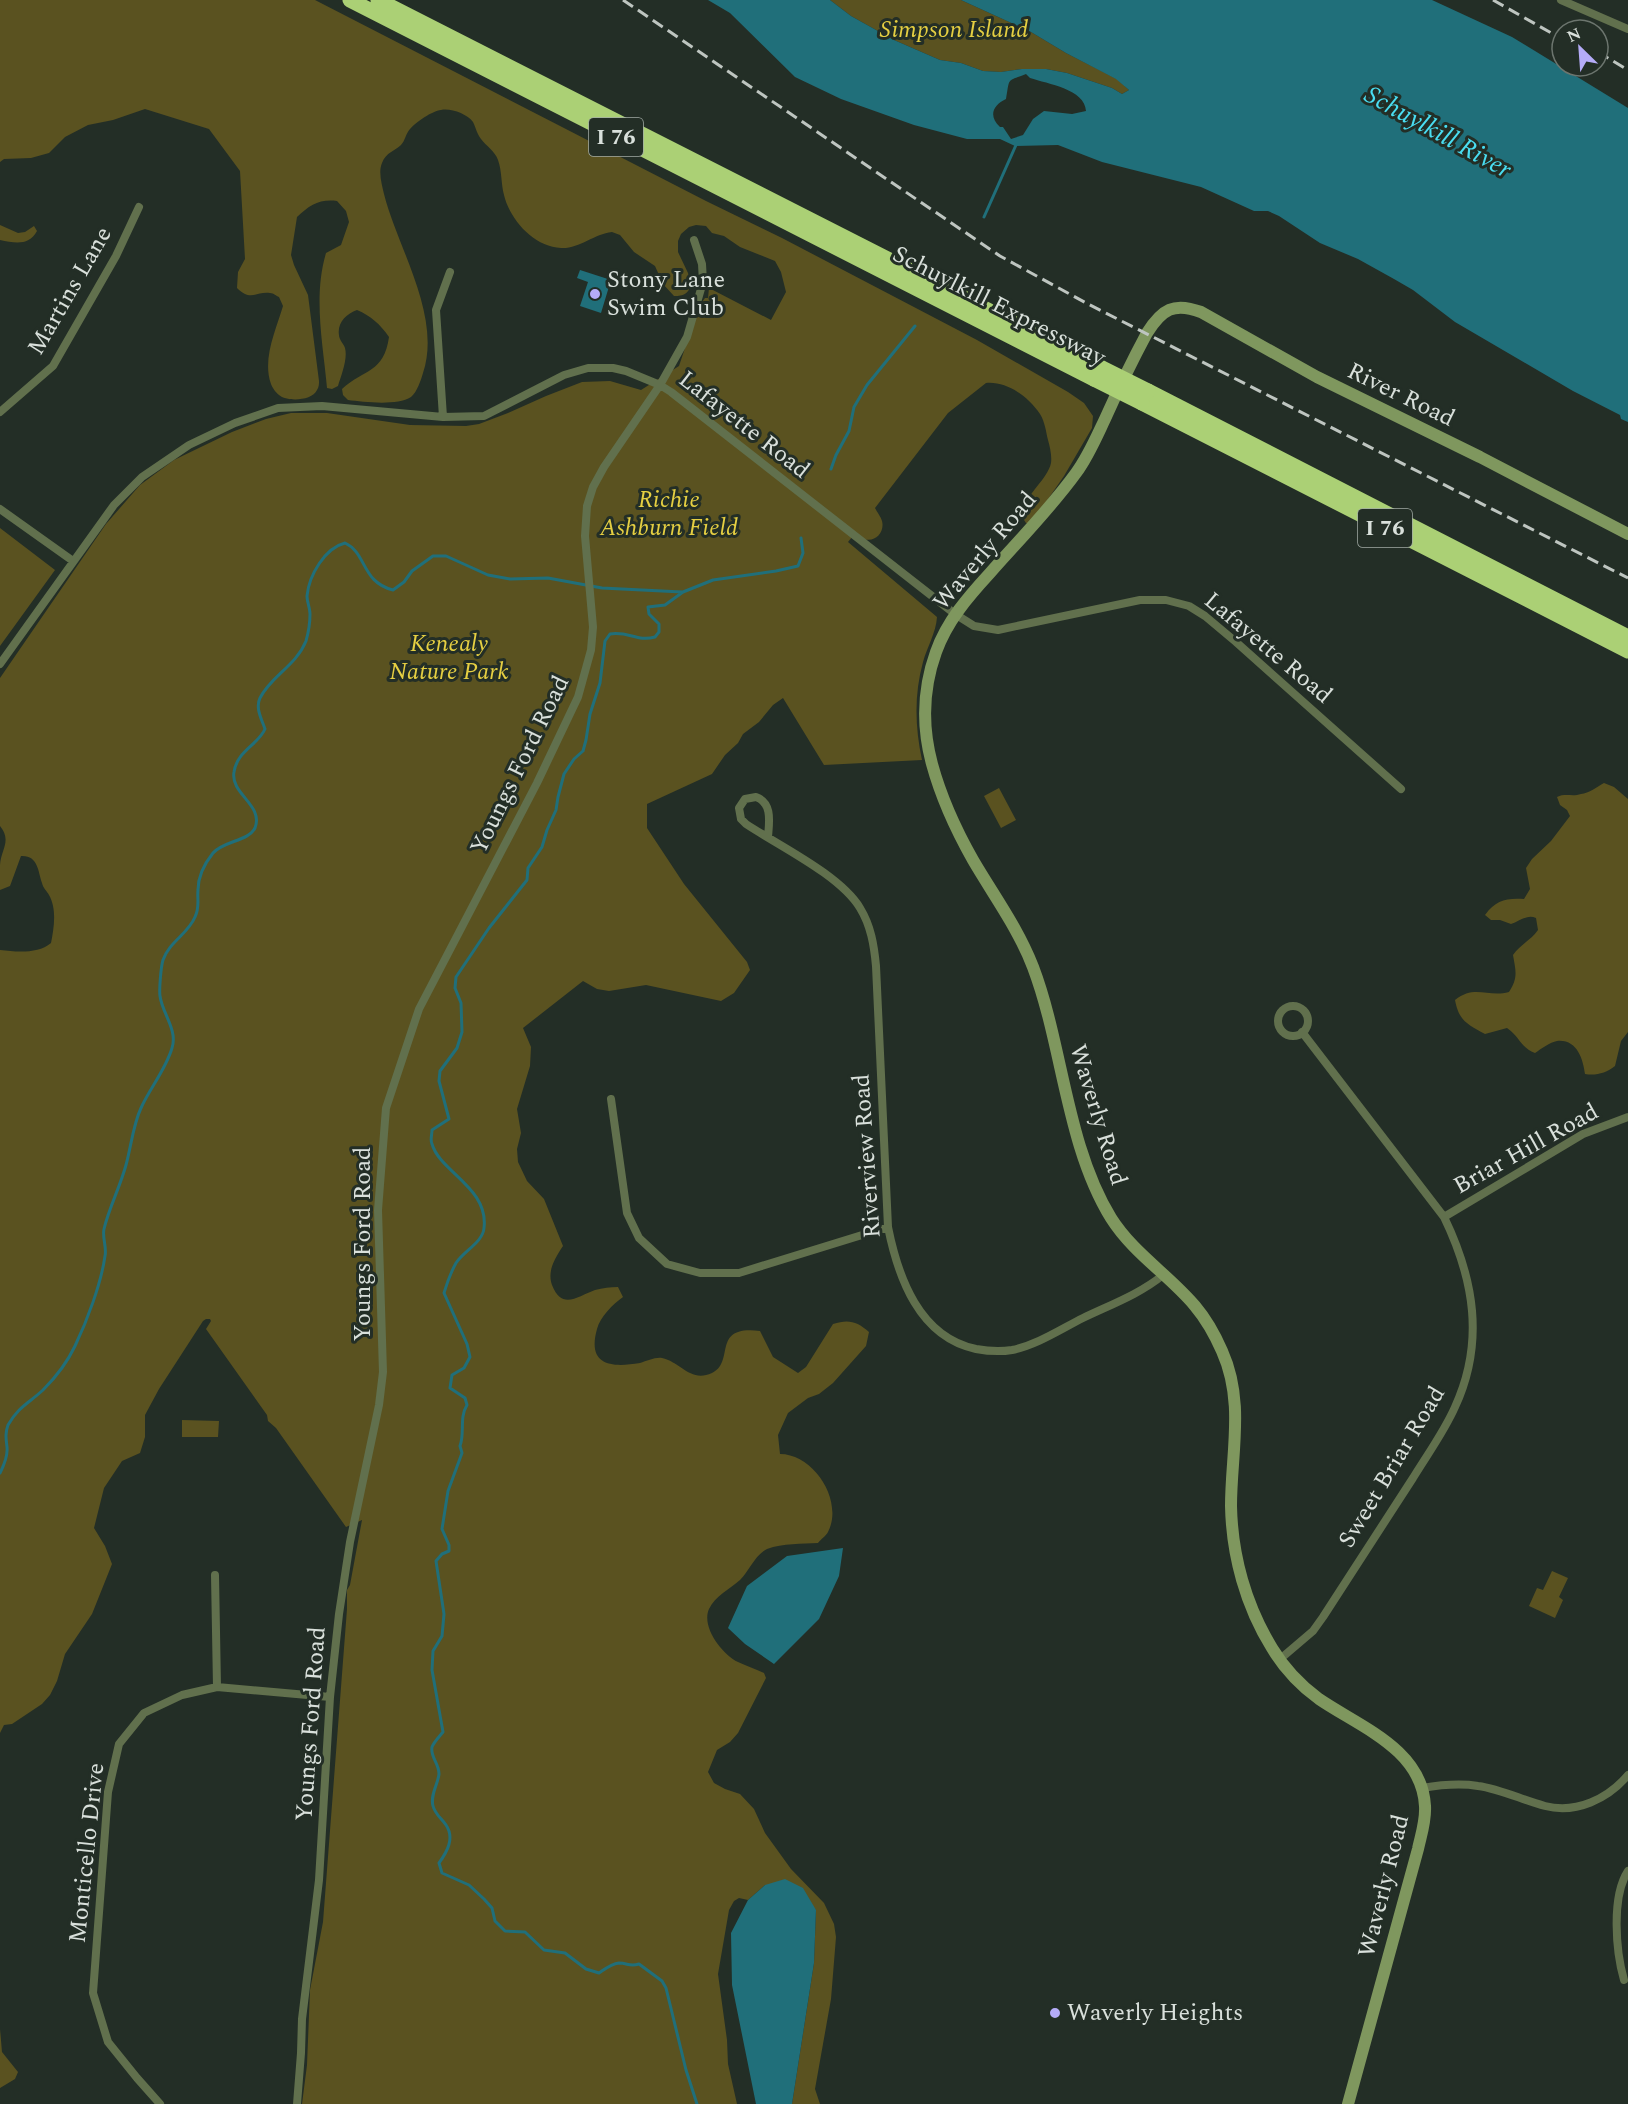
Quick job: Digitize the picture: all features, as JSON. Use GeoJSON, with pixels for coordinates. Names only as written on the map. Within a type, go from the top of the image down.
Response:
{"type":"FeatureCollection","features":[{"type":"Feature","properties":{"kind":"highway","name":"Schuylkill Expressway"},"geometry":{"type":"LineString","coordinates":[[350,0],[1628,637]]}},
{"type":"Feature","properties":{"kind":"highway","name":"Schuylkill Expressway"},"geometry":{"type":"LineString","coordinates":[[378,0],[884,265]]}},
{"type":"Feature","properties":{"kind":"highway","name":"Schuylkill Expressway"},"geometry":{"type":"LineString","coordinates":[[1145,397],[1628,651]]}},
{"type":"Feature","properties":{"kind":"street"},"geometry":{"type":"LineString","coordinates":[[1561,0],[1628,29]]}},
{"type":"Feature","properties":{"kind":"street","name":"Martins Lane"},"geometry":{"type":"LineString","coordinates":[[0,412],[53,366],[116,256],[139,207]]}},
{"type":"Feature","properties":{"kind":"street","name":"Youngs Ford Road"},"geometry":{"type":"LineString","coordinates":[[297,2104],[302,2019],[319,1880],[330,1697],[339,1614],[348,1552],[379,1405],[383,1372],[378,1210],[386,1108],[419,1009],[521,815],[578,697],[593,637],[585,524],[590,497],[604,467],[660,385],[687,337],[701,291],[703,272],[694,240]]}},
{"type":"Feature","properties":{"kind":"street"},"geometry":{"type":"LineString","coordinates":[[443,417],[436,310],[450,272]]}},
{"type":"Feature","properties":{"kind":"street","name":"River Road"},"geometry":{"type":"LineString","coordinates":[[1156,319],[1166,311],[1177,307],[1201,312],[1334,386],[1499,467],[1628,534]]}},
{"type":"Feature","properties":{"kind":"street","name":"Waverly Road"},"geometry":{"type":"LineString","coordinates":[[1156,319],[1137,351],[1080,468],[955,614],[936,652],[927,687],[925,723],[932,762],[943,796],[960,835],[1011,920],[1032,965],[1084,1157],[1099,1196],[1113,1222],[1131,1244],[1201,1314],[1221,1347],[1232,1380],[1236,1412],[1231,1507],[1234,1544],[1250,1605],[1263,1633],[1279,1660],[1308,1690],[1401,1754],[1415,1771],[1422,1788],[1425,1816],[1418,1849],[1347,2104]]}},
{"type":"Feature","properties":{"kind":"street","name":"Lafayette Road"},"geometry":{"type":"LineString","coordinates":[[0,664],[114,505],[141,477],[189,445],[235,423],[278,408],[322,406],[443,417],[484,416],[564,375],[588,368],[620,370],[660,385],[684,401],[955,614],[974,626],[998,630],[1140,600],[1166,600],[1189,606],[1236,642],[1401,789]]}},
{"type":"Feature","properties":{"kind":"street"},"geometry":{"type":"LineString","coordinates":[[0,509],[73,561]]}},
{"type":"Feature","properties":{"kind":"street","name":"Riverview Road"},"geometry":{"type":"LineString","coordinates":[[768,837],[769,813],[765,802],[756,797],[745,800],[739,808],[741,819],[844,890],[860,907],[870,928],[876,966],[888,1227],[910,1294],[931,1326],[956,1342],[982,1350],[998,1351],[1024,1346],[1146,1287],[1163,1275]]}},
{"type":"Feature","properties":{"kind":"street","name":"Sweet Briar Road"},"geometry":{"type":"LineString","coordinates":[[1279,1660],[1313,1631],[1323,1617],[1443,1430],[1462,1390],[1473,1333],[1471,1294],[1465,1268],[1444,1217],[1302,1032]]}},
{"type":"Feature","properties":{"kind":"street"},"geometry":{"type":"LineString","coordinates":[[611,1099],[627,1213],[639,1238],[667,1264],[700,1273],[739,1273],[888,1227]]}},
{"type":"Feature","properties":{"kind":"street","name":"Briar Hill Road"},"geometry":{"type":"LineString","coordinates":[[1444,1217],[1583,1134],[1628,1118]]}},
{"type":"Feature","properties":{"kind":"street"},"geometry":{"type":"LineString","coordinates":[[215,1575],[217,1687]]}},
{"type":"Feature","properties":{"kind":"street","name":"Monticello Drive"},"geometry":{"type":"LineString","coordinates":[[160,2104],[108,2042],[93,1993],[108,1792],[119,1744],[144,1713],[182,1695],[217,1687],[330,1697]]}},
{"type":"Feature","properties":{"kind":"street"},"geometry":{"type":"LineString","coordinates":[[1422,1788],[1453,1785],[1479,1786],[1547,1806],[1572,1807],[1585,1805],[1606,1795],[1628,1775]]}},
{"type":"Feature","properties":{"kind":"street"},"geometry":{"type":"LineString","coordinates":[[1624,1980],[1620,1958],[1618,1915],[1620,1891],[1628,1871]]}},
{"type":"Feature","properties":{"kind":"green space","name":"Kenealy Nature Park"},"geometry":{"type":"Polygon","coordinates":[[[0,0],[315,0],[977,340],[1068,392],[1084,403],[1093,416],[1092,428],[1064,476],[1037,515],[1026,523],[1023,508],[1051,463],[1051,452],[1044,424],[1040,414],[1017,391],[1002,385],[986,383],[948,413],[875,508],[883,525],[881,533],[868,540],[856,532],[848,542],[937,617],[918,687],[917,723],[922,760],[824,765],[783,698],[743,734],[712,774],[647,804],[647,828],[684,884],[747,962],[750,970],[734,993],[721,1001],[646,985],[609,991],[597,989],[583,981],[523,1028],[531,1047],[530,1066],[517,1109],[521,1133],[517,1149],[518,1162],[527,1181],[544,1199],[563,1246],[551,1270],[552,1285],[556,1293],[566,1300],[595,1290],[615,1287],[618,1287],[623,1297],[607,1311],[599,1324],[595,1341],[598,1357],[611,1364],[619,1365],[662,1358],[692,1374],[704,1375],[719,1368],[729,1339],[735,1333],[760,1331],[773,1357],[798,1373],[806,1367],[833,1324],[852,1322],[869,1332],[866,1346],[833,1383],[788,1413],[778,1435],[780,1454],[792,1456],[804,1462],[823,1481],[832,1507],[832,1520],[828,1532],[818,1543],[792,1544],[767,1549],[740,1580],[715,1600],[707,1616],[710,1632],[726,1653],[738,1662],[764,1673],[766,1678],[738,1733],[730,1742],[717,1750],[708,1772],[714,1783],[740,1794],[754,1809],[765,1833],[791,1869],[824,1903],[834,1924],[836,1937],[831,1999],[815,2089],[820,2104],[792,2104],[814,1963],[816,1910],[765,1885],[748,1900],[739,1898],[734,1901],[729,1910],[718,1974],[728,2064],[737,2104],[302,2104],[307,2065],[310,1990],[323,1922],[347,1590],[350,1585],[362,1520],[346,1527],[276,1428],[268,1421],[267,1415],[206,1329],[210,1319],[203,1321],[145,1415],[145,1437],[140,1453],[122,1461],[104,1488],[94,1528],[112,1564],[92,1614],[65,1654],[50,1695],[42,1704],[12,1724],[4,1725],[0,1733],[0,950],[27,951],[46,947],[51,943],[54,919],[52,900],[31,858],[21,856],[10,886],[0,890],[0,865],[6,841],[0,826],[0,678],[106,524],[140,485],[174,460],[232,432],[266,419],[291,413],[327,413],[410,425],[466,426],[479,424],[508,413],[582,382],[610,381],[641,390],[679,366],[699,306],[705,298],[708,298],[709,288],[771,320],[786,292],[781,272],[775,261],[740,247],[724,236],[712,233],[706,226],[689,227],[681,234],[678,241],[678,252],[688,273],[691,286],[685,294],[677,296],[674,296],[663,284],[655,266],[634,252],[620,235],[612,232],[605,233],[568,248],[542,243],[525,231],[512,214],[504,195],[498,160],[483,142],[473,122],[458,112],[441,110],[413,126],[401,145],[386,156],[380,170],[390,215],[416,283],[427,329],[427,351],[417,389],[411,397],[398,402],[348,400],[343,395],[342,389],[372,369],[383,358],[389,337],[375,321],[357,310],[349,314],[339,327],[339,337],[346,352],[345,362],[338,386],[332,389],[327,388],[320,320],[322,270],[326,253],[341,245],[349,222],[346,211],[337,201],[325,201],[306,209],[297,217],[291,255],[308,295],[319,387],[314,394],[305,398],[288,399],[277,393],[272,385],[268,365],[271,345],[283,306],[279,297],[273,293],[250,295],[237,288],[238,272],[245,259],[240,171],[209,129],[145,109],[113,120],[88,125],[65,137],[49,153],[31,158],[4,159],[0,162],[0,0]]]}},
{"type":"Feature","properties":{"kind":"green space","name":"Simpson Island"},"geometry":{"type":"Polygon","coordinates":[[[830,0],[961,0],[1031,32],[1117,79],[1129,90],[1122,94],[1112,88],[1067,73],[1046,69],[983,71],[961,63],[940,60],[894,40],[851,16],[830,0]]]}},
{"type":"Feature","properties":{"kind":"green space"},"geometry":{"type":"Polygon","coordinates":[[[0,225],[18,233],[25,232],[34,226],[37,231],[26,241],[11,242],[0,240],[0,225]]]}},
{"type":"Feature","properties":{"kind":"green space"},"geometry":{"type":"Polygon","coordinates":[[[0,528],[55,570],[0,646],[0,528]]]}},
{"type":"Feature","properties":{"kind":"green space"},"geometry":{"type":"Polygon","coordinates":[[[1604,783],[1614,787],[1628,799],[1628,1032],[1621,1041],[1615,1066],[1601,1073],[1589,1075],[1585,1074],[1581,1056],[1570,1043],[1557,1041],[1535,1053],[1526,1048],[1507,1028],[1485,1034],[1469,1024],[1459,1013],[1455,1000],[1462,995],[1475,992],[1495,994],[1509,992],[1516,975],[1513,955],[1538,930],[1536,918],[1527,917],[1511,924],[1491,920],[1485,915],[1493,906],[1502,901],[1524,899],[1530,889],[1526,868],[1570,816],[1567,810],[1560,805],[1557,797],[1584,793],[1604,783]]]}},
{"type":"Feature","properties":{"kind":"green space"},"geometry":{"type":"Polygon","coordinates":[[[999,788],[1016,820],[1001,828],[984,796],[999,788]]]}},
{"type":"Feature","properties":{"kind":"green space"},"geometry":{"type":"Polygon","coordinates":[[[182,1420],[219,1421],[218,1437],[182,1437],[182,1420]]]}},
{"type":"Feature","properties":{"kind":"green space"},"geometry":{"type":"Polygon","coordinates":[[[1552,1571],[1568,1578],[1559,1597],[1563,1600],[1555,1618],[1529,1606],[1537,1588],[1543,1590],[1552,1571]]]}},
{"type":"Feature","properties":{"kind":"green space"},"geometry":{"type":"Polygon","coordinates":[[[0,2029],[2,2052],[18,2072],[15,2079],[0,2088],[0,2029]]]}},
{"type":"Feature","properties":{"kind":"water","name":"Schuylkill River"},"geometry":{"type":"Polygon","coordinates":[[[708,0],[830,0],[851,16],[894,40],[940,60],[961,63],[983,71],[1046,69],[1067,73],[1112,88],[1122,94],[1129,90],[1116,79],[1031,32],[961,0],[1432,0],[1512,37],[1550,60],[1550,78],[1579,78],[1628,108],[1628,422],[1621,419],[1620,415],[1573,391],[1455,322],[1413,290],[1358,259],[1320,243],[1268,211],[1254,211],[1201,187],[1102,162],[1058,145],[1015,146],[1000,139],[967,139],[914,125],[841,99],[795,77],[730,13],[708,0]],[[1026,74],[1010,81],[1006,99],[998,104],[994,111],[996,123],[1003,127],[1011,139],[1023,135],[1033,119],[1044,111],[1072,114],[1086,111],[1079,97],[1055,85],[1030,78],[1026,74]]]}},
{"type":"Feature","properties":{"kind":"water","name":"Stony Lane Swim Club"},"geometry":{"type":"Polygon","coordinates":[[[580,270],[611,280],[601,313],[580,306],[588,282],[577,278],[580,270]]]}},
{"type":"Feature","properties":{"kind":"water"},"geometry":{"type":"Polygon","coordinates":[[[843,1548],[839,1576],[819,1619],[774,1664],[745,1644],[728,1628],[747,1586],[787,1556],[843,1548]]]}},
{"type":"Feature","properties":{"kind":"water"},"geometry":{"type":"Polygon","coordinates":[[[785,1879],[803,1888],[816,1910],[814,1963],[792,2104],[756,2104],[732,1985],[731,1933],[748,1900],[765,1885],[785,1879]]]}},
{"type":"Feature","properties":{"kind":"waterway"},"geometry":{"type":"LineString","coordinates":[[984,217],[1016,145]]}},
{"type":"Feature","properties":{"kind":"waterway"},"geometry":{"type":"LineString","coordinates":[[831,469],[849,431],[854,407],[867,385],[915,326]]}},
{"type":"Feature","properties":{"kind":"waterway"},"geometry":{"type":"LineString","coordinates":[[697,2104],[686,2070],[666,1988],[662,1981],[639,1964],[616,1964],[599,1973],[586,1969],[565,1953],[544,1950],[525,1932],[505,1931],[495,1921],[492,1908],[484,1899],[469,1885],[442,1873],[439,1863],[447,1850],[450,1835],[432,1802],[439,1774],[432,1747],[443,1732],[432,1670],[433,1651],[442,1636],[444,1614],[436,1561],[442,1554],[449,1551],[449,1545],[442,1529],[448,1491],[462,1453],[460,1446],[467,1405],[465,1398],[450,1388],[452,1375],[464,1368],[470,1357],[467,1344],[444,1293],[456,1263],[483,1233],[484,1214],[472,1191],[437,1154],[431,1139],[432,1130],[449,1119],[439,1081],[440,1071],[457,1048],[462,1032],[461,1003],[455,988],[456,977],[489,928],[527,880],[528,868],[542,847],[556,810],[564,774],[574,759],[583,751],[590,714],[600,683],[605,641],[610,634],[617,633],[643,638],[655,637],[659,632],[659,624],[649,614],[648,607],[665,605],[683,592],[713,580],[798,566],[803,553],[801,538]]}},
{"type":"Feature","properties":{"kind":"waterway"},"geometry":{"type":"LineString","coordinates":[[0,1473],[7,1454],[8,1425],[65,1364],[80,1336],[93,1302],[105,1256],[104,1229],[126,1165],[136,1122],[172,1048],[173,1035],[160,996],[163,960],[170,948],[192,923],[197,913],[199,880],[210,857],[217,849],[247,836],[255,828],[257,820],[255,813],[237,787],[234,772],[243,753],[258,740],[265,729],[259,710],[260,698],[270,683],[302,650],[306,641],[310,617],[308,588],[325,556],[345,543],[357,553],[375,581],[393,590],[404,582],[412,571],[433,556],[446,556],[488,575],[510,579],[548,578],[602,588],[682,592]]}},
{"type":"Feature","properties":{"kind":"railway"},"geometry":{"type":"LineString","coordinates":[[623,0],[1000,256],[1086,303],[1628,578]]}},
{"type":"Feature","properties":{"kind":"railway"},"geometry":{"type":"LineString","coordinates":[[1493,0],[1550,32]]}},
{"type":"Feature","properties":{"kind":"railway"},"geometry":{"type":"LineString","coordinates":[[1610,59],[1628,70]]}},
{"type":"Feature","properties":{"kind":"place","name":"Stony Lane Swim Club"},"geometry":{"type":"Point","coordinates":[595,294]}},
{"type":"Feature","properties":{"kind":"place","name":"Waverly Heights"},"geometry":{"type":"Point","coordinates":[1055,2013]}},
{"type":"Feature","properties":{"kind":"park label","name":"Richie Ashburn Field"},"geometry":{"type":"Point","coordinates":[669,514]}}]}
